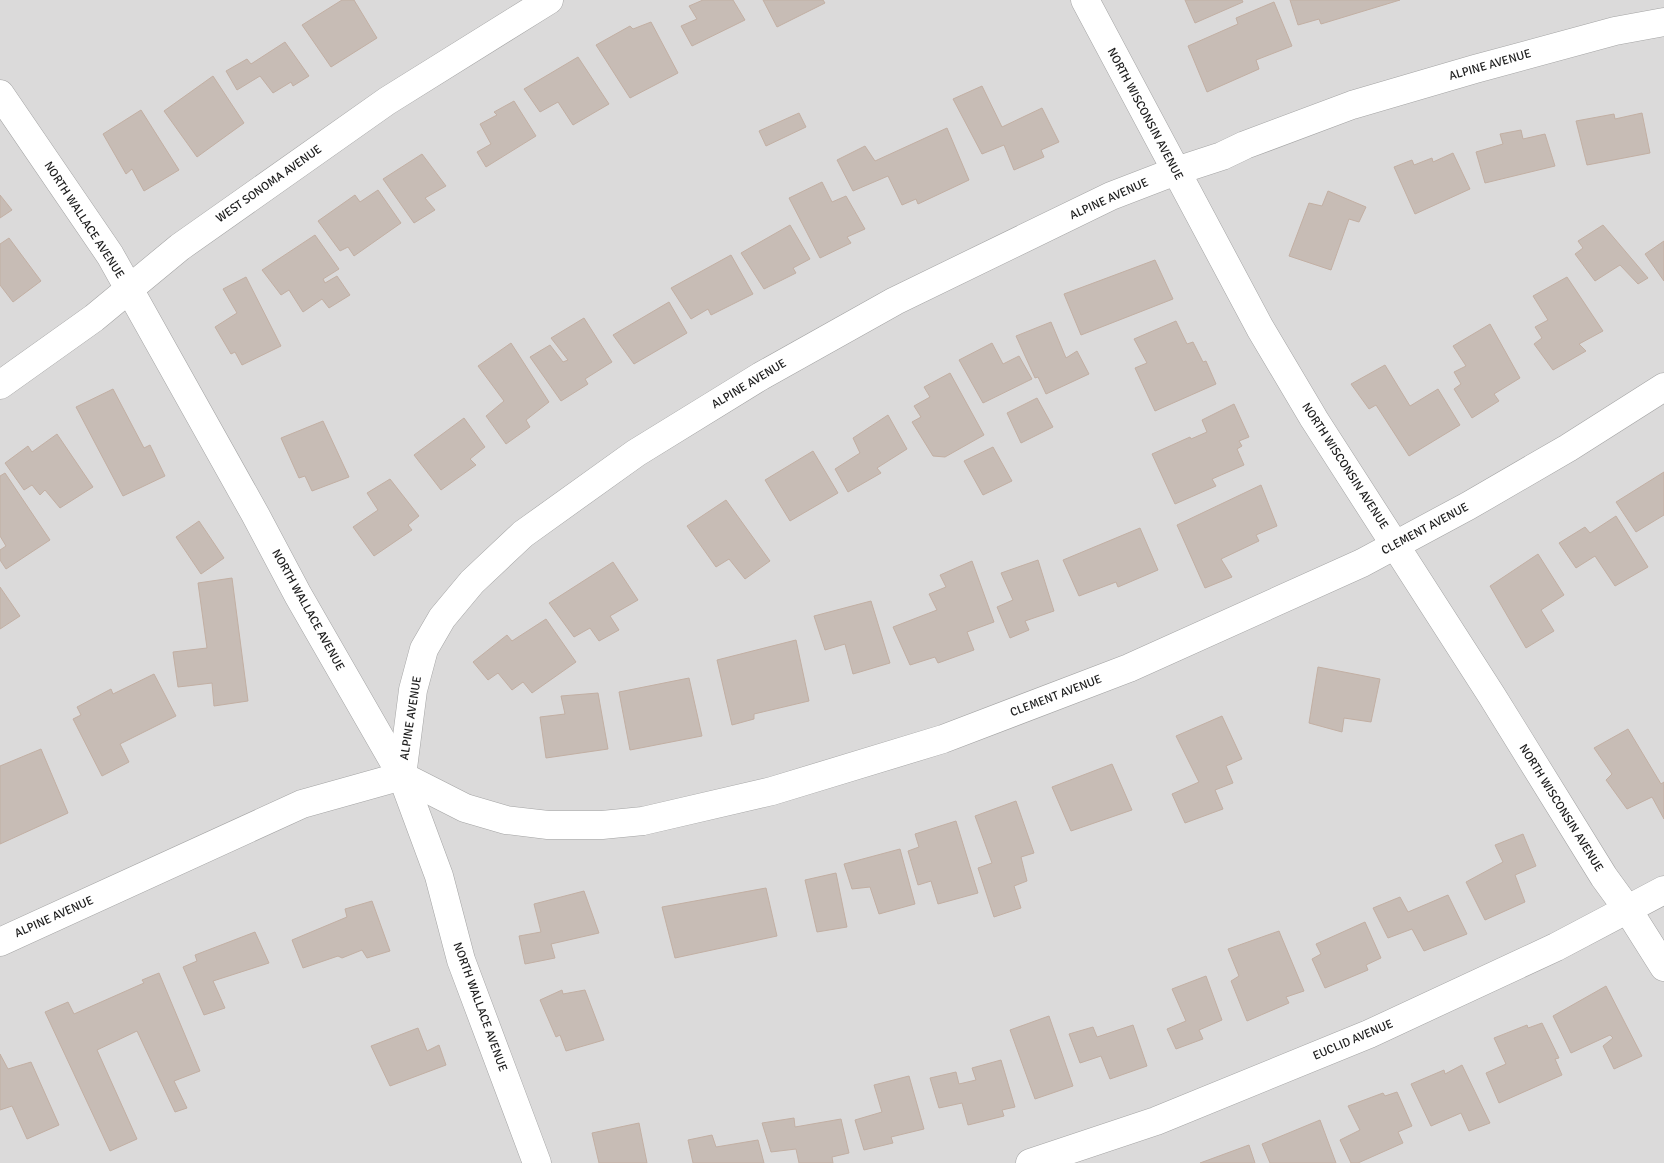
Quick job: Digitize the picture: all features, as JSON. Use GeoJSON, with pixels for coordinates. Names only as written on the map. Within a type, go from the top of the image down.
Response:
{"type":"FeatureCollection","features":[{"type":"Feature","properties":{"kind":"street","name":"WEST SONOMA AVENUE"},"geometry":{"type":"LineString","coordinates":[[0,385],[94,318],[180,247],[387,100],[549,0]]}},
{"type":"Feature","properties":{"kind":"street","name":"NORTH WISCONSIN AVENUE"},"geometry":{"type":"LineString","coordinates":[[1085,0],[1264,336],[1314,419],[1492,696],[1604,877],[1628,910],[1664,967]]}},
{"type":"Feature","properties":{"kind":"street","name":"ALPINE AVENUE"},"geometry":{"type":"LineString","coordinates":[[0,942],[302,804],[402,776],[413,690],[424,649],[442,618],[472,582],[523,534],[636,453],[762,376],[895,301],[1111,196],[1362,102],[1605,34],[1664,22]]}},
{"type":"Feature","properties":{"kind":"street","name":"NORTH WALLACE AVENUE"},"geometry":{"type":"LineString","coordinates":[[0,94],[110,255],[255,514],[298,595],[402,776],[439,876],[461,960],[537,1163]]}},
{"type":"Feature","properties":{"kind":"street","name":"CLEMENT AVENUE"},"geometry":{"type":"LineString","coordinates":[[402,776],[465,808],[506,820],[548,825],[602,825],[652,819],[772,791],[943,739],[1129,668],[1362,563],[1396,546],[1568,448],[1664,387]]}},
{"type":"Feature","properties":{"kind":"street","name":"EUCLID AVENUE"},"geometry":{"type":"LineString","coordinates":[[1030,1163],[1156,1120],[1369,1034],[1556,947],[1664,890]]}},
{"type":"Feature","properties":{"kind":"shaded area"},"geometry":{"type":"Polygon","coordinates":[[[0,0],[1664,0],[1664,1163],[0,1163],[0,0]]]}},
{"type":"Feature","properties":{"kind":"building"},"geometry":{"type":"Polygon","coordinates":[[[342,0],[354,0],[377,38],[331,67],[302,25],[342,0]]]}},
{"type":"Feature","properties":{"kind":"building"},"geometry":{"type":"Polygon","coordinates":[[[703,0],[733,0],[745,20],[692,46],[681,26],[697,19],[689,6],[703,0]]]}},
{"type":"Feature","properties":{"kind":"building"},"geometry":{"type":"Polygon","coordinates":[[[763,0],[823,0],[825,3],[777,27],[763,0]]]}},
{"type":"Feature","properties":{"kind":"building"},"geometry":{"type":"Polygon","coordinates":[[[1185,0],[1242,0],[1243,2],[1195,23],[1185,0]]]}},
{"type":"Feature","properties":{"kind":"building"},"geometry":{"type":"Polygon","coordinates":[[[1290,0],[1400,0],[1321,24],[1319,19],[1298,25],[1290,0]]]}},
{"type":"Feature","properties":{"kind":"building"},"geometry":{"type":"Polygon","coordinates":[[[1274,2],[1292,46],[1256,60],[1259,69],[1207,92],[1188,46],[1238,24],[1236,18],[1274,2]]]}},
{"type":"Feature","properties":{"kind":"building"},"geometry":{"type":"Polygon","coordinates":[[[651,22],[678,73],[630,98],[596,45],[630,26],[633,29],[651,22]]]}},
{"type":"Feature","properties":{"kind":"building"},"geometry":{"type":"Polygon","coordinates":[[[285,42],[309,76],[293,86],[291,82],[273,93],[260,76],[237,90],[226,71],[247,59],[251,64],[285,42]]]}},
{"type":"Feature","properties":{"kind":"building"},"geometry":{"type":"Polygon","coordinates":[[[578,57],[609,104],[573,125],[558,102],[540,112],[524,89],[578,57]]]}},
{"type":"Feature","properties":{"kind":"building"},"geometry":{"type":"Polygon","coordinates":[[[213,76],[244,123],[197,157],[164,111],[213,76]]]}},
{"type":"Feature","properties":{"kind":"building"},"geometry":{"type":"Polygon","coordinates":[[[982,86],[1002,127],[1042,108],[1059,142],[1041,150],[1044,157],[1014,170],[1004,145],[982,154],[953,99],[982,86]]]}},
{"type":"Feature","properties":{"kind":"building"},"geometry":{"type":"Polygon","coordinates":[[[514,101],[536,136],[486,167],[477,152],[491,144],[480,124],[497,115],[494,112],[514,101]]]}},
{"type":"Feature","properties":{"kind":"building"},"geometry":{"type":"Polygon","coordinates":[[[141,110],[179,170],[144,191],[132,169],[126,174],[103,134],[141,110]]]}},
{"type":"Feature","properties":{"kind":"building"},"geometry":{"type":"Polygon","coordinates":[[[799,113],[806,127],[766,146],[759,131],[799,113]]]}},
{"type":"Feature","properties":{"kind":"building"},"geometry":{"type":"Polygon","coordinates":[[[1642,113],[1650,153],[1587,165],[1576,121],[1614,114],[1615,119],[1642,113]]]}},
{"type":"Feature","properties":{"kind":"building"},"geometry":{"type":"Polygon","coordinates":[[[947,128],[969,180],[918,204],[916,199],[902,205],[888,176],[853,191],[837,160],[865,146],[875,161],[947,128]]]}},
{"type":"Feature","properties":{"kind":"building"},"geometry":{"type":"Polygon","coordinates":[[[1521,130],[1523,139],[1545,134],[1555,166],[1485,183],[1476,152],[1503,144],[1500,134],[1521,130]]]}},
{"type":"Feature","properties":{"kind":"building"},"geometry":{"type":"Polygon","coordinates":[[[1453,153],[1470,189],[1415,214],[1394,167],[1412,160],[1414,165],[1432,158],[1433,162],[1453,153]]]}},
{"type":"Feature","properties":{"kind":"building"},"geometry":{"type":"Polygon","coordinates":[[[422,154],[446,186],[425,198],[435,210],[414,223],[383,179],[422,154]]]}},
{"type":"Feature","properties":{"kind":"building"},"geometry":{"type":"Polygon","coordinates":[[[822,182],[832,202],[846,196],[865,229],[847,237],[851,243],[820,258],[789,198],[822,182]]]}},
{"type":"Feature","properties":{"kind":"building"},"geometry":{"type":"Polygon","coordinates":[[[378,190],[401,223],[354,256],[348,247],[340,251],[318,221],[355,195],[360,202],[378,190]]]}},
{"type":"Feature","properties":{"kind":"building"},"geometry":{"type":"Polygon","coordinates":[[[1328,191],[1366,207],[1359,222],[1349,219],[1331,270],[1289,256],[1309,203],[1322,206],[1328,191]]]}},
{"type":"Feature","properties":{"kind":"building"},"geometry":{"type":"Polygon","coordinates":[[[0,195],[12,210],[0,218],[0,195]]]}},
{"type":"Feature","properties":{"kind":"building"},"geometry":{"type":"Polygon","coordinates":[[[790,225],[810,259],[793,268],[796,273],[764,289],[741,253],[790,225]]]}},
{"type":"Feature","properties":{"kind":"building"},"geometry":{"type":"Polygon","coordinates":[[[1603,225],[1648,278],[1638,284],[1620,265],[1595,281],[1575,254],[1583,248],[1578,241],[1603,225]]]}},
{"type":"Feature","properties":{"kind":"building"},"geometry":{"type":"Polygon","coordinates":[[[315,235],[339,269],[323,279],[325,283],[337,276],[350,295],[329,308],[322,299],[303,312],[289,290],[281,295],[262,270],[315,235]]]}},
{"type":"Feature","properties":{"kind":"building"},"geometry":{"type":"Polygon","coordinates":[[[9,238],[41,281],[13,302],[0,285],[0,244],[9,238]]]}},
{"type":"Feature","properties":{"kind":"building"},"geometry":{"type":"Polygon","coordinates":[[[1664,241],[1664,281],[1645,254],[1664,241]]]}},
{"type":"Feature","properties":{"kind":"building"},"geometry":{"type":"Polygon","coordinates":[[[731,255],[753,294],[711,315],[708,309],[691,319],[671,288],[731,255]]]}},
{"type":"Feature","properties":{"kind":"building"},"geometry":{"type":"Polygon","coordinates":[[[1155,260],[1173,299],[1081,335],[1064,294],[1155,260]]]}},
{"type":"Feature","properties":{"kind":"building"},"geometry":{"type":"Polygon","coordinates":[[[246,277],[281,346],[242,365],[235,352],[231,354],[215,327],[237,313],[223,289],[246,277]]]}},
{"type":"Feature","properties":{"kind":"building"},"geometry":{"type":"Polygon","coordinates":[[[1567,277],[1603,331],[1579,344],[1586,351],[1553,370],[1534,344],[1542,338],[1535,327],[1548,320],[1533,296],[1567,277]]]}},
{"type":"Feature","properties":{"kind":"building"},"geometry":{"type":"Polygon","coordinates":[[[669,302],[687,333],[634,364],[613,335],[669,302]]]}},
{"type":"Feature","properties":{"kind":"building"},"geometry":{"type":"Polygon","coordinates":[[[584,318],[612,362],[585,379],[588,384],[561,401],[530,357],[550,345],[563,362],[568,360],[551,338],[584,318]]]}},
{"type":"Feature","properties":{"kind":"building"},"geometry":{"type":"Polygon","coordinates":[[[1176,321],[1187,344],[1193,342],[1203,362],[1206,361],[1216,384],[1155,411],[1135,368],[1147,363],[1134,339],[1176,321]]]}},
{"type":"Feature","properties":{"kind":"building"},"geometry":{"type":"Polygon","coordinates":[[[1051,322],[1066,358],[1077,351],[1089,374],[1046,394],[1038,377],[1035,378],[1016,336],[1051,322]]]}},
{"type":"Feature","properties":{"kind":"building"},"geometry":{"type":"Polygon","coordinates":[[[1490,324],[1520,378],[1494,394],[1499,401],[1472,418],[1454,389],[1461,384],[1454,372],[1466,366],[1453,346],[1490,324]]]}},
{"type":"Feature","properties":{"kind":"building"},"geometry":{"type":"Polygon","coordinates":[[[511,343],[549,402],[526,420],[530,427],[506,444],[486,416],[504,401],[478,366],[511,343]]]}},
{"type":"Feature","properties":{"kind":"building"},"geometry":{"type":"Polygon","coordinates":[[[992,343],[1003,364],[1019,356],[1032,379],[983,403],[959,360],[992,343]]]}},
{"type":"Feature","properties":{"kind":"building"},"geometry":{"type":"Polygon","coordinates":[[[1385,365],[1410,406],[1438,389],[1460,425],[1409,456],[1376,405],[1369,409],[1351,384],[1385,365]]]}},
{"type":"Feature","properties":{"kind":"building"},"geometry":{"type":"Polygon","coordinates":[[[950,373],[984,435],[945,457],[933,456],[912,422],[921,417],[914,406],[930,397],[924,387],[950,373]]]}},
{"type":"Feature","properties":{"kind":"building"},"geometry":{"type":"Polygon","coordinates":[[[113,389],[144,448],[150,445],[165,476],[123,496],[76,407],[113,389]]]}},
{"type":"Feature","properties":{"kind":"building"},"geometry":{"type":"Polygon","coordinates":[[[1037,398],[1053,427],[1021,443],[1007,413],[1037,398]]]}},
{"type":"Feature","properties":{"kind":"building"},"geometry":{"type":"Polygon","coordinates":[[[1234,404],[1249,437],[1239,441],[1242,446],[1237,449],[1244,465],[1212,479],[1216,486],[1175,504],[1152,454],[1190,437],[1191,439],[1207,432],[1202,420],[1234,404]]]}},
{"type":"Feature","properties":{"kind":"building"},"geometry":{"type":"Polygon","coordinates":[[[888,415],[907,449],[877,468],[881,473],[848,492],[835,469],[860,453],[853,438],[888,415]]]}},
{"type":"Feature","properties":{"kind":"building"},"geometry":{"type":"Polygon","coordinates":[[[464,418],[485,447],[470,459],[476,465],[441,490],[414,455],[464,418]]]}},
{"type":"Feature","properties":{"kind":"building"},"geometry":{"type":"Polygon","coordinates":[[[323,421],[349,477],[312,491],[305,476],[299,478],[281,438],[323,421]]]}},
{"type":"Feature","properties":{"kind":"building"},"geometry":{"type":"Polygon","coordinates":[[[57,434],[93,487],[60,508],[45,490],[40,495],[32,485],[24,490],[5,463],[28,446],[32,452],[57,434]]]}},
{"type":"Feature","properties":{"kind":"building"},"geometry":{"type":"Polygon","coordinates":[[[993,447],[1012,481],[983,495],[964,461],[993,447]]]}},
{"type":"Feature","properties":{"kind":"building"},"geometry":{"type":"Polygon","coordinates":[[[813,451],[838,493],[790,521],[765,480],[813,451]]]}},
{"type":"Feature","properties":{"kind":"building"},"geometry":{"type":"Polygon","coordinates":[[[1664,472],[1664,515],[1636,532],[1616,502],[1664,472]]]}},
{"type":"Feature","properties":{"kind":"building"},"geometry":{"type":"Polygon","coordinates":[[[5,473],[50,540],[6,569],[0,560],[0,550],[6,546],[0,536],[0,476],[5,473]]]}},
{"type":"Feature","properties":{"kind":"building"},"geometry":{"type":"Polygon","coordinates":[[[390,479],[419,516],[408,525],[412,530],[374,556],[353,527],[378,510],[367,493],[390,479]]]}},
{"type":"Feature","properties":{"kind":"building"},"geometry":{"type":"Polygon","coordinates":[[[1261,485],[1277,526],[1256,535],[1259,541],[1221,559],[1232,577],[1205,588],[1177,525],[1261,485]]]}},
{"type":"Feature","properties":{"kind":"building"},"geometry":{"type":"Polygon","coordinates":[[[726,500],[770,561],[745,579],[729,559],[716,567],[687,526],[726,500]]]}},
{"type":"Feature","properties":{"kind":"building"},"geometry":{"type":"Polygon","coordinates":[[[1616,516],[1648,567],[1615,586],[1595,556],[1576,568],[1559,543],[1585,527],[1590,533],[1616,516]]]}},
{"type":"Feature","properties":{"kind":"building"},"geometry":{"type":"Polygon","coordinates":[[[199,521],[224,558],[201,574],[176,537],[199,521]]]}},
{"type":"Feature","properties":{"kind":"building"},"geometry":{"type":"Polygon","coordinates":[[[1140,528],[1158,570],[1118,587],[1116,582],[1079,596],[1063,560],[1140,528]]]}},
{"type":"Feature","properties":{"kind":"building"},"geometry":{"type":"Polygon","coordinates":[[[1538,554],[1564,595],[1541,610],[1554,631],[1526,648],[1490,586],[1538,554]]]}},
{"type":"Feature","properties":{"kind":"building"},"geometry":{"type":"Polygon","coordinates":[[[1038,560],[1054,611],[1025,621],[1029,630],[1010,638],[997,607],[1013,600],[1001,573],[1038,560]]]}},
{"type":"Feature","properties":{"kind":"building"},"geometry":{"type":"Polygon","coordinates":[[[972,561],[994,622],[967,632],[974,650],[938,663],[935,657],[910,665],[893,627],[937,610],[929,594],[946,587],[940,575],[972,561]]]}},
{"type":"Feature","properties":{"kind":"building"},"geometry":{"type":"Polygon","coordinates":[[[613,562],[638,600],[610,616],[619,630],[599,641],[590,628],[574,637],[549,603],[613,562]]]}},
{"type":"Feature","properties":{"kind":"building"},"geometry":{"type":"Polygon","coordinates":[[[232,578],[248,701],[214,706],[212,683],[178,687],[173,652],[207,648],[198,583],[232,578]]]}},
{"type":"Feature","properties":{"kind":"building"},"geometry":{"type":"Polygon","coordinates":[[[0,587],[20,616],[0,629],[0,587]]]}},
{"type":"Feature","properties":{"kind":"building"},"geometry":{"type":"Polygon","coordinates":[[[871,601],[890,663],[853,674],[845,644],[825,650],[814,616],[871,601]]]}},
{"type":"Feature","properties":{"kind":"building"},"geometry":{"type":"Polygon","coordinates":[[[546,619],[576,662],[532,693],[523,682],[512,690],[498,673],[488,680],[473,662],[507,635],[512,641],[546,619]]]}},
{"type":"Feature","properties":{"kind":"building"},"geometry":{"type":"Polygon","coordinates":[[[796,640],[809,701],[754,714],[754,719],[732,725],[717,660],[796,640]]]}},
{"type":"Feature","properties":{"kind":"building"},"geometry":{"type":"Polygon","coordinates":[[[1318,667],[1380,679],[1371,722],[1344,718],[1342,732],[1309,723],[1318,667]]]}},
{"type":"Feature","properties":{"kind":"building"},"geometry":{"type":"Polygon","coordinates":[[[154,674],[176,716],[120,744],[129,762],[102,776],[73,719],[81,715],[77,707],[111,689],[113,694],[154,674]]]}},
{"type":"Feature","properties":{"kind":"building"},"geometry":{"type":"Polygon","coordinates":[[[689,678],[702,736],[630,750],[619,692],[689,678]]]}},
{"type":"Feature","properties":{"kind":"building"},"geometry":{"type":"Polygon","coordinates":[[[598,693],[608,749],[546,758],[540,717],[565,714],[561,696],[598,693]]]}},
{"type":"Feature","properties":{"kind":"building"},"geometry":{"type":"Polygon","coordinates":[[[1222,716],[1242,759],[1226,766],[1233,783],[1215,790],[1223,809],[1185,823],[1172,794],[1199,782],[1176,736],[1222,716]]]}},
{"type":"Feature","properties":{"kind":"building"},"geometry":{"type":"Polygon","coordinates":[[[1628,729],[1661,784],[1664,782],[1664,819],[1652,797],[1627,809],[1606,780],[1612,774],[1594,748],[1628,729]]]}},
{"type":"Feature","properties":{"kind":"building"},"geometry":{"type":"Polygon","coordinates":[[[41,749],[68,813],[0,844],[0,766],[41,749]]]}},
{"type":"Feature","properties":{"kind":"building"},"geometry":{"type":"Polygon","coordinates":[[[1112,764],[1132,810],[1071,831],[1052,787],[1112,764]]]}},
{"type":"Feature","properties":{"kind":"building"},"geometry":{"type":"Polygon","coordinates":[[[1016,801],[1034,853],[1021,857],[1027,881],[1014,886],[1021,908],[994,917],[978,868],[992,863],[975,816],[1016,801]]]}},
{"type":"Feature","properties":{"kind":"building"},"geometry":{"type":"Polygon","coordinates":[[[956,821],[978,893],[938,904],[931,881],[918,885],[908,851],[919,847],[915,834],[956,821]]]}},
{"type":"Feature","properties":{"kind":"building"},"geometry":{"type":"Polygon","coordinates":[[[1523,834],[1536,866],[1515,875],[1525,902],[1485,920],[1466,882],[1503,862],[1495,845],[1523,834]]]}},
{"type":"Feature","properties":{"kind":"building"},"geometry":{"type":"Polygon","coordinates":[[[900,849],[915,904],[879,914],[870,887],[852,889],[844,864],[900,849]]]}},
{"type":"Feature","properties":{"kind":"building"},"geometry":{"type":"Polygon","coordinates":[[[836,873],[847,927],[817,932],[805,880],[836,873]]]}},
{"type":"Feature","properties":{"kind":"building"},"geometry":{"type":"Polygon","coordinates":[[[766,888],[777,936],[675,958],[662,907],[766,888]]]}},
{"type":"Feature","properties":{"kind":"building"},"geometry":{"type":"Polygon","coordinates":[[[584,891],[599,933],[551,944],[555,958],[525,964],[519,936],[541,932],[534,904],[584,891]]]}},
{"type":"Feature","properties":{"kind":"building"},"geometry":{"type":"Polygon","coordinates":[[[1448,895],[1467,934],[1424,951],[1412,929],[1388,938],[1373,908],[1400,897],[1408,912],[1448,895]]]}},
{"type":"Feature","properties":{"kind":"building"},"geometry":{"type":"Polygon","coordinates":[[[372,901],[390,951],[367,958],[362,950],[342,958],[338,956],[303,968],[292,940],[347,917],[345,909],[372,901]]]}},
{"type":"Feature","properties":{"kind":"building"},"geometry":{"type":"Polygon","coordinates":[[[1365,922],[1381,958],[1366,965],[1368,970],[1325,988],[1312,959],[1321,954],[1316,944],[1365,922]]]}},
{"type":"Feature","properties":{"kind":"building"},"geometry":{"type":"Polygon","coordinates":[[[1279,931],[1304,991],[1286,997],[1289,1003],[1247,1021],[1231,981],[1239,976],[1228,949],[1279,931]]]}},
{"type":"Feature","properties":{"kind":"building"},"geometry":{"type":"Polygon","coordinates":[[[255,932],[269,963],[213,981],[225,1008],[204,1015],[183,967],[197,961],[195,955],[255,932]]]}},
{"type":"Feature","properties":{"kind":"building"},"geometry":{"type":"Polygon","coordinates":[[[159,973],[200,1071],[174,1081],[187,1108],[175,1112],[137,1031],[97,1050],[137,1139],[110,1151],[45,1012],[68,1002],[74,1014],[144,983],[142,980],[159,973]]]}},
{"type":"Feature","properties":{"kind":"building"},"geometry":{"type":"Polygon","coordinates":[[[1206,976],[1222,1020],[1199,1030],[1203,1039],[1176,1049],[1167,1029],[1186,1021],[1172,989],[1206,976]]]}},
{"type":"Feature","properties":{"kind":"building"},"geometry":{"type":"Polygon","coordinates":[[[1606,986],[1642,1056],[1614,1069],[1603,1046],[1613,1038],[1610,1035],[1571,1053],[1553,1016],[1606,986]]]}},
{"type":"Feature","properties":{"kind":"building"},"geometry":{"type":"Polygon","coordinates":[[[562,990],[563,994],[585,990],[604,1040],[566,1051],[560,1035],[556,1037],[540,1000],[562,990]]]}},
{"type":"Feature","properties":{"kind":"building"},"geometry":{"type":"Polygon","coordinates":[[[1049,1016],[1073,1086],[1035,1099],[1010,1030],[1049,1016]]]}},
{"type":"Feature","properties":{"kind":"building"},"geometry":{"type":"Polygon","coordinates":[[[1542,1023],[1559,1058],[1555,1059],[1562,1075],[1499,1103],[1486,1073],[1506,1064],[1494,1038],[1527,1025],[1528,1028],[1542,1023]]]}},
{"type":"Feature","properties":{"kind":"building"},"geometry":{"type":"Polygon","coordinates":[[[1133,1025],[1147,1066],[1110,1079],[1101,1056],[1080,1063],[1069,1034],[1093,1027],[1097,1037],[1133,1025]]]}},
{"type":"Feature","properties":{"kind":"building"},"geometry":{"type":"Polygon","coordinates":[[[418,1028],[427,1051],[439,1045],[446,1065],[390,1086],[371,1046],[418,1028]]]}},
{"type":"Feature","properties":{"kind":"building"},"geometry":{"type":"Polygon","coordinates":[[[0,1054],[8,1069],[31,1062],[59,1125],[27,1139],[12,1106],[0,1110],[0,1054]]]}},
{"type":"Feature","properties":{"kind":"building"},"geometry":{"type":"Polygon","coordinates":[[[1001,1060],[1015,1107],[1002,1110],[1004,1116],[968,1125],[962,1103],[939,1108],[930,1078],[956,1072],[959,1084],[976,1080],[972,1068],[1001,1060]]]}},
{"type":"Feature","properties":{"kind":"building"},"geometry":{"type":"Polygon","coordinates":[[[1462,1065],[1490,1123],[1469,1131],[1461,1113],[1431,1126],[1411,1084],[1444,1070],[1445,1074],[1462,1065]]]}},
{"type":"Feature","properties":{"kind":"building"},"geometry":{"type":"Polygon","coordinates":[[[909,1076],[924,1129],[891,1137],[893,1143],[864,1150],[855,1120],[882,1112],[874,1085],[909,1076]]]}},
{"type":"Feature","properties":{"kind":"building"},"geometry":{"type":"Polygon","coordinates":[[[1397,1092],[1412,1126],[1398,1132],[1403,1143],[1358,1163],[1351,1163],[1340,1140],[1360,1130],[1348,1106],[1383,1093],[1385,1096],[1397,1092]]]}},
{"type":"Feature","properties":{"kind":"building"},"geometry":{"type":"Polygon","coordinates":[[[794,1118],[795,1127],[841,1119],[849,1153],[832,1157],[833,1163],[799,1163],[796,1149],[771,1152],[762,1123],[794,1118]]]}},
{"type":"Feature","properties":{"kind":"building"},"geometry":{"type":"Polygon","coordinates":[[[1320,1120],[1336,1163],[1270,1163],[1262,1144],[1320,1120]]]}},
{"type":"Feature","properties":{"kind":"building"},"geometry":{"type":"Polygon","coordinates":[[[639,1123],[647,1163],[599,1163],[592,1133],[639,1123]]]}},
{"type":"Feature","properties":{"kind":"building"},"geometry":{"type":"Polygon","coordinates":[[[712,1135],[716,1147],[758,1140],[764,1163],[693,1163],[688,1140],[712,1135]]]}},
{"type":"Feature","properties":{"kind":"building"},"geometry":{"type":"Polygon","coordinates":[[[1249,1145],[1255,1163],[1200,1163],[1249,1145]]]}}]}
